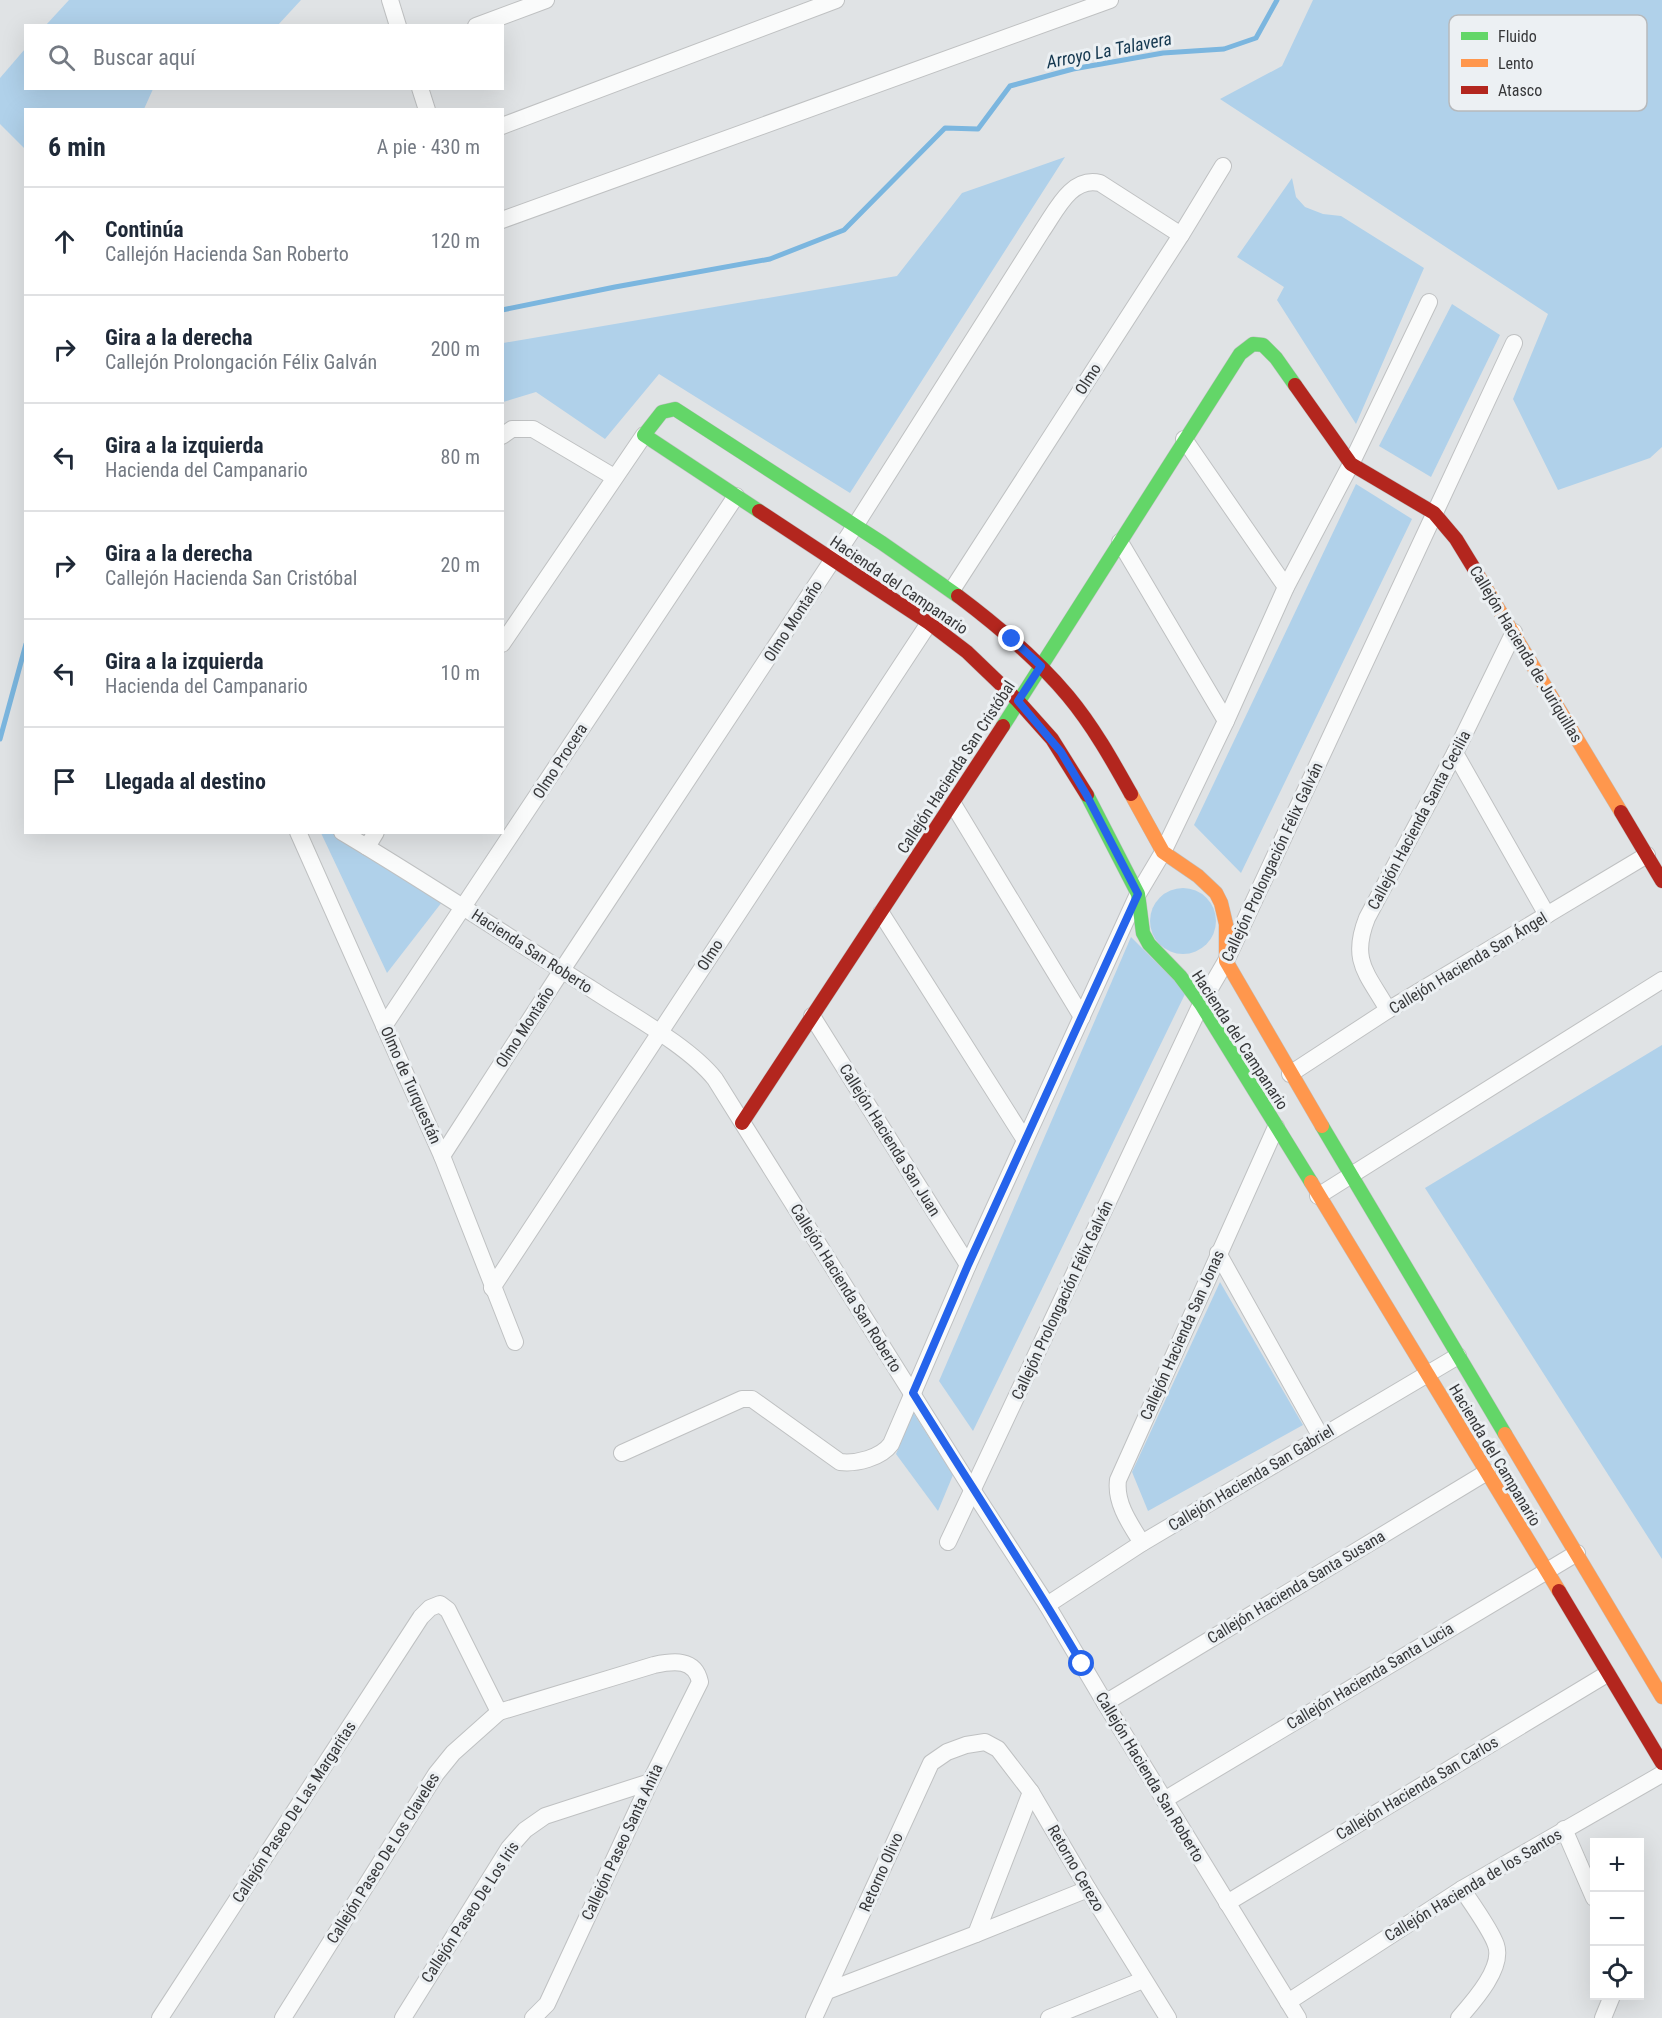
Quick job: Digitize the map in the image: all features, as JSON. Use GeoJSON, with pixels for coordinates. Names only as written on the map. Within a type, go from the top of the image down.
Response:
{"type":"FeatureCollection","features":[{"type":"Feature","properties":{"kind":"street"},"geometry":{"type":"LineString","coordinates":[[390,0],[397,24]]}},
{"type":"Feature","properties":{"kind":"street"},"geometry":{"type":"LineString","coordinates":[[481,24],[546,0]]}},
{"type":"Feature","properties":{"kind":"street"},"geometry":{"type":"LineString","coordinates":[[504,125],[836,0]]}},
{"type":"Feature","properties":{"kind":"street"},"geometry":{"type":"LineString","coordinates":[[504,219],[1110,0]]}},
{"type":"Feature","properties":{"kind":"street"},"geometry":{"type":"LineString","coordinates":[[421,90],[426,108]]}},
{"type":"Feature","properties":{"kind":"street","name":"Olmo"},"geometry":{"type":"LineString","coordinates":[[952,590],[1181,236],[1223,166]]}},
{"type":"Feature","properties":{"kind":"street","name":"Olmo Montaño"},"geometry":{"type":"LineString","coordinates":[[442,1156],[833,560],[1042,231],[1073,189],[1087,181],[1100,183],[1181,236]]}},
{"type":"Feature","properties":{"kind":"street"},"geometry":{"type":"LineString","coordinates":[[622,1453],[742,1399],[752,1399],[840,1462],[851,1463],[885,1452],[891,1444],[968,1265],[1138,894],[1163,852],[1226,721],[1286,587],[1351,464],[1429,302]]}},
{"type":"Feature","properties":{"kind":"street","name":"Callejón Hacienda San Cristóbal"},"geometry":{"type":"LineString","coordinates":[[742,1123],[953,804],[1240,354],[1253,344],[1258,343],[1267,347],[1351,464]]}},
{"type":"Feature","properties":{"kind":"street","name":"Callejón Prolongación Félix Galván"},"geometry":{"type":"LineString","coordinates":[[948,1542],[1201,1004],[1226,961],[1514,343]]}},
{"type":"Feature","properties":{"kind":"street","name":"Hacienda del Campanario"},"geometry":{"type":"LineString","coordinates":[[1662,1697],[1290,1074],[1226,961],[1227,922],[1218,897],[1198,876],[1174,863],[1163,852],[1079,710],[1041,666],[997,625],[952,590],[675,410],[662,412],[644,435],[929,623],[967,652],[1018,701],[1061,752],[1086,794],[1138,894],[1143,933],[1149,944],[1180,976],[1201,1004],[1428,1373],[1662,1763]]}},
{"type":"Feature","properties":{"kind":"street"},"geometry":{"type":"LineString","coordinates":[[504,435],[512,429],[533,429],[614,477]]}},
{"type":"Feature","properties":{"kind":"street"},"geometry":{"type":"LineString","coordinates":[[504,641],[644,435]]}},
{"type":"Feature","properties":{"kind":"street"},"geometry":{"type":"LineString","coordinates":[[1184,439],[1286,587]]}},
{"type":"Feature","properties":{"kind":"street","name":"Callejón Hacienda de Juriquillas"},"geometry":{"type":"LineString","coordinates":[[1351,464],[1434,513],[1456,539],[1662,881]]}},
{"type":"Feature","properties":{"kind":"street","name":"Olmo Procera"},"geometry":{"type":"LineString","coordinates":[[384,1026],[736,496]]}},
{"type":"Feature","properties":{"kind":"street"},"geometry":{"type":"LineString","coordinates":[[1120,542],[1226,721]]}},
{"type":"Feature","properties":{"kind":"street","name":"Olmo"},"geometry":{"type":"LineString","coordinates":[[492,1288],[658,1032],[929,623]]}},
{"type":"Feature","properties":{"kind":"street","name":"Callejón Hacienda Santa Cecilia"},"geometry":{"type":"LineString","coordinates":[[1388,1010],[1361,962],[1360,937],[1367,918],[1455,753],[1514,632]]}},
{"type":"Feature","properties":{"kind":"street"},"geometry":{"type":"LineString","coordinates":[[1455,753],[1547,915]]}},
{"type":"Feature","properties":{"kind":"street"},"geometry":{"type":"LineString","coordinates":[[953,804],[1082,1017]]}},
{"type":"Feature","properties":{"kind":"street","name":"Olmo de Turquestán"},"geometry":{"type":"LineString","coordinates":[[299,834],[442,1156],[515,1342]]}},
{"type":"Feature","properties":{"kind":"street","name":"Hacienda San Roberto"},"geometry":{"type":"LineString","coordinates":[[345,834],[464,906],[658,1032],[695,1059],[716,1079]]}},
{"type":"Feature","properties":{"kind":"street"},"geometry":{"type":"LineString","coordinates":[[367,847],[375,834]]}},
{"type":"Feature","properties":{"kind":"street","name":"Callejón Hacienda San Ángel"},"geometry":{"type":"LineString","coordinates":[[1290,1074],[1388,1010],[1647,855]]}},
{"type":"Feature","properties":{"kind":"street"},"geometry":{"type":"LineString","coordinates":[[881,913],[1025,1140]]}},
{"type":"Feature","properties":{"kind":"street"},"geometry":{"type":"LineString","coordinates":[[1318,1196],[1662,980]]}},
{"type":"Feature","properties":{"kind":"street","name":"Callejón Hacienda San Juan"},"geometry":{"type":"LineString","coordinates":[[812,1016],[968,1265]]}},
{"type":"Feature","properties":{"kind":"street","name":"Callejón Hacienda San Roberto"},"geometry":{"type":"LineString","coordinates":[[716,1079],[973,1491],[1047,1605],[1298,2018]]}},
{"type":"Feature","properties":{"kind":"street","name":"Callejón Hacienda San Jonas"},"geometry":{"type":"LineString","coordinates":[[1142,1543],[1121,1507],[1117,1489],[1118,1480],[1276,1127]]}},
{"type":"Feature","properties":{"kind":"street"},"geometry":{"type":"LineString","coordinates":[[1218,1253],[1321,1437]]}},
{"type":"Feature","properties":{"kind":"street","name":"Callejón Hacienda San Gabriel"},"geometry":{"type":"LineString","coordinates":[[1047,1605],[1142,1543],[1458,1356]]}},
{"type":"Feature","properties":{"kind":"street","name":"Callejón Hacienda Santa Susana"},"geometry":{"type":"LineString","coordinates":[[1105,1703],[1487,1472]]}},
{"type":"Feature","properties":{"kind":"street","name":"Callejón Hacienda Santa Lucia"},"geometry":{"type":"LineString","coordinates":[[1164,1800],[1577,1553]]}},
{"type":"Feature","properties":{"kind":"street","name":"Callejón Paseo De Las Margaritas"},"geometry":{"type":"LineString","coordinates":[[160,2018],[421,1617],[430,1608],[440,1604],[448,1610],[499,1712]]}},
{"type":"Feature","properties":{"kind":"street","name":"Callejón Paseo Santa Anita"},"geometry":{"type":"LineString","coordinates":[[499,1712],[671,1661],[690,1665],[697,1673],[700,1682],[650,1782],[547,2004],[532,2018]]}},
{"type":"Feature","properties":{"kind":"street","name":"Callejón Hacienda San Carlos"},"geometry":{"type":"LineString","coordinates":[[1227,1903],[1608,1674]]}},
{"type":"Feature","properties":{"kind":"street","name":"Callejón Paseo De Los Claveles"},"geometry":{"type":"LineString","coordinates":[[282,2018],[436,1774],[453,1752],[499,1712]]}},
{"type":"Feature","properties":{"kind":"street","name":"Retorno Cerezo"},"geometry":{"type":"LineString","coordinates":[[966,1745],[985,1742],[998,1749],[1031,1792],[1168,2018]]}},
{"type":"Feature","properties":{"kind":"street","name":"Retorno Olivo"},"geometry":{"type":"LineString","coordinates":[[814,2018],[927,1770],[938,1757],[966,1745]]}},
{"type":"Feature","properties":{"kind":"street","name":"Callejón Hacienda de los Santos"},"geometry":{"type":"LineString","coordinates":[[1288,2001],[1462,1890],[1662,1774]]}},
{"type":"Feature","properties":{"kind":"street","name":"Callejón Paseo De Los Iris"},"geometry":{"type":"LineString","coordinates":[[403,2018],[509,1848],[525,1830],[545,1816],[650,1782]]}},
{"type":"Feature","properties":{"kind":"street"},"geometry":{"type":"LineString","coordinates":[[976,1935],[1031,1792]]}},
{"type":"Feature","properties":{"kind":"street"},"geometry":{"type":"LineString","coordinates":[[1564,1829],[1591,1892]]}},
{"type":"Feature","properties":{"kind":"street"},"geometry":{"type":"LineString","coordinates":[[827,1991],[976,1935],[1088,1889]]}},
{"type":"Feature","properties":{"kind":"street"},"geometry":{"type":"LineString","coordinates":[[1459,2018],[1481,1992],[1497,1959],[1496,1943],[1462,1890]]}},
{"type":"Feature","properties":{"kind":"street"},"geometry":{"type":"LineString","coordinates":[[1049,2018],[1143,1980]]}},
{"type":"Feature","properties":{"kind":"street"},"geometry":{"type":"LineString","coordinates":[[1603,2018],[1610,2000]]}},
{"type":"Feature","properties":{"kind":"shaded area"},"geometry":{"type":"Polygon","coordinates":[[[69,0],[301,0],[279,24],[47,24],[69,0]]]}},
{"type":"Feature","properties":{"kind":"shaded area"},"geometry":{"type":"Polygon","coordinates":[[[1313,0],[1662,0],[1662,447],[1650,458],[1558,490],[1513,399],[1548,314],[1220,99],[1282,66],[1313,0]]]}},
{"type":"Feature","properties":{"kind":"shaded area"},"geometry":{"type":"Polygon","coordinates":[[[24,50],[24,90],[153,90],[144,108],[24,108],[24,148],[0,124],[0,78],[24,50]]]}},
{"type":"Feature","properties":{"kind":"shaded area"},"geometry":{"type":"Polygon","coordinates":[[[1065,157],[850,493],[659,374],[605,439],[536,392],[504,402],[504,343],[897,276],[962,193],[1065,157]]]}},
{"type":"Feature","properties":{"kind":"shaded area"},"geometry":{"type":"Polygon","coordinates":[[[1292,178],[1296,197],[1305,207],[1323,214],[1341,216],[1424,268],[1356,424],[1277,300],[1284,287],[1237,257],[1292,178]]]}},
{"type":"Feature","properties":{"kind":"shaded area"},"geometry":{"type":"Polygon","coordinates":[[[1452,304],[1500,335],[1431,477],[1379,446],[1452,304]]]}},
{"type":"Feature","properties":{"kind":"shaded area"},"geometry":{"type":"Polygon","coordinates":[[[1356,484],[1412,519],[1241,873],[1194,825],[1356,484]]]}},
{"type":"Feature","properties":{"kind":"shaded area"},"geometry":{"type":"Polygon","coordinates":[[[321,834],[343,834],[442,902],[387,973],[321,834]]]}},
{"type":"Feature","properties":{"kind":"shaded area"},"geometry":{"type":"Polygon","coordinates":[[[1183,888],[1195,891],[1206,898],[1213,909],[1216,921],[1213,933],[1206,944],[1195,951],[1183,954],[1171,951],[1160,944],[1153,933],[1150,921],[1153,909],[1160,898],[1171,891],[1183,888]]]}},
{"type":"Feature","properties":{"kind":"shaded area"},"geometry":{"type":"Polygon","coordinates":[[[1131,937],[1186,992],[973,1431],[939,1381],[1131,937]]]}},
{"type":"Feature","properties":{"kind":"shaded area"},"geometry":{"type":"Polygon","coordinates":[[[1662,1045],[1662,1559],[1425,1188],[1662,1045]]]}},
{"type":"Feature","properties":{"kind":"shaded area"},"geometry":{"type":"Polygon","coordinates":[[[1220,1282],[1303,1425],[1148,1511],[1132,1472],[1220,1282]]]}},
{"type":"Feature","properties":{"kind":"shaded area"},"geometry":{"type":"Polygon","coordinates":[[[913,1412],[953,1475],[938,1511],[896,1454],[913,1412]]]}},
{"type":"Feature","properties":{"kind":"waterway","name":"Arroyo La Talavera"},"geometry":{"type":"LineString","coordinates":[[504,310],[770,259],[844,230],[945,128],[978,129],[1010,86],[1073,69],[1163,53],[1224,49],[1256,38],[1277,0]]}},
{"type":"Feature","properties":{"kind":"waterway"},"geometry":{"type":"LineString","coordinates":[[0,739],[24,651]]}},
{"type":"Feature","properties":{"kind":"traffic: fast"},"geometry":{"type":"LineString","coordinates":[[1003,726],[1240,354],[1253,344],[1263,345],[1276,358],[1295,385]]}},
{"type":"Feature","properties":{"kind":"traffic: fast"},"geometry":{"type":"LineString","coordinates":[[759,511],[644,435],[662,412],[675,409],[882,543],[958,596]]}},
{"type":"Feature","properties":{"kind":"traffic: fast"},"geometry":{"type":"LineString","coordinates":[[1087,795],[1138,894],[1143,933],[1149,944],[1180,976],[1201,1004],[1311,1182]]}},
{"type":"Feature","properties":{"kind":"traffic: fast"},"geometry":{"type":"LineString","coordinates":[[1322,1126],[1505,1434]]}},
{"type":"Feature","properties":{"kind":"traffic: slow"},"geometry":{"type":"LineString","coordinates":[[1478,575],[1621,812]]}},
{"type":"Feature","properties":{"kind":"traffic: slow"},"geometry":{"type":"LineString","coordinates":[[1131,794],[1163,852],[1198,876],[1216,893],[1226,924],[1226,961],[1322,1126]]}},
{"type":"Feature","properties":{"kind":"traffic: slow"},"geometry":{"type":"LineString","coordinates":[[1311,1182],[1559,1591]]}},
{"type":"Feature","properties":{"kind":"traffic: slow"},"geometry":{"type":"LineString","coordinates":[[1505,1434],[1662,1697]]}},
{"type":"Feature","properties":{"kind":"traffic: jam"},"geometry":{"type":"LineString","coordinates":[[1295,385],[1351,464],[1434,513],[1456,539],[1478,575]]}},
{"type":"Feature","properties":{"kind":"traffic: jam"},"geometry":{"type":"LineString","coordinates":[[759,511],[929,623],[967,652],[1018,701],[1052,739],[1087,795]]}},
{"type":"Feature","properties":{"kind":"traffic: jam"},"geometry":{"type":"LineString","coordinates":[[958,596],[1016,643],[1068,696],[1094,731],[1131,794]]}},
{"type":"Feature","properties":{"kind":"traffic: jam"},"geometry":{"type":"LineString","coordinates":[[742,1123],[1003,726]]}},
{"type":"Feature","properties":{"kind":"traffic: jam"},"geometry":{"type":"LineString","coordinates":[[1621,812],[1662,881]]}},
{"type":"Feature","properties":{"kind":"traffic: jam"},"geometry":{"type":"LineString","coordinates":[[1559,1591],[1662,1763]]}},
{"type":"Feature","properties":{"kind":"route"},"geometry":{"type":"LineString","coordinates":[[1012,639],[1041,666],[1018,701],[1061,752],[1086,794],[1138,894],[968,1265],[913,1393],[1082,1664]]}}]}
